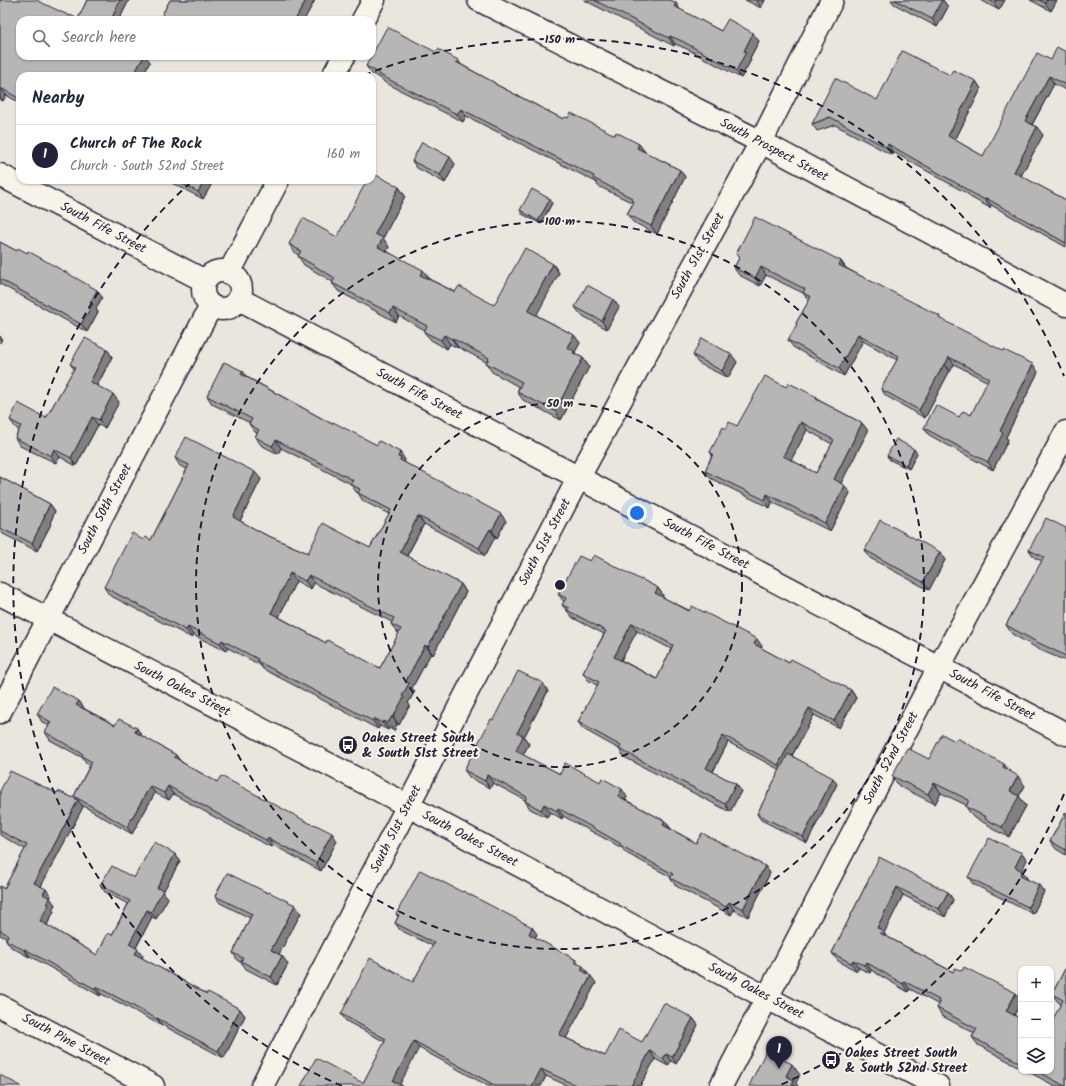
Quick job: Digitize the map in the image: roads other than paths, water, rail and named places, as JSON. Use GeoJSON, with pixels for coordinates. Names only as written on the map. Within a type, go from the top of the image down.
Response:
{"type":"FeatureCollection","features":[{"type":"Feature","properties":{"kind":"street"},"geometry":{"type":"LineString","coordinates":[[365,16],[374,0]]}},
{"type":"Feature","properties":{"kind":"street","name":"South Prospect Street"},"geometry":{"type":"LineString","coordinates":[[479,0],[761,142],[1066,305]]}},
{"type":"Feature","properties":{"kind":"street","name":"South 51st Street"},"geometry":{"type":"LineString","coordinates":[[262,1086],[579,477],[761,142],[832,0]]}},
{"type":"Feature","properties":{"kind":"street"},"geometry":{"type":"LineString","coordinates":[[335,72],[342,60]]}},
{"type":"Feature","properties":{"kind":"street","name":"South Fife Street"},"geometry":{"type":"LineString","coordinates":[[0,175],[16,183]]}},
{"type":"Feature","properties":{"kind":"street","name":"South Fife Street"},"geometry":{"type":"LineString","coordinates":[[17,184],[205,281]]}},
{"type":"Feature","properties":{"kind":"street"},"geometry":{"type":"LineString","coordinates":[[229,273],[276,184]]}},
{"type":"Feature","properties":{"kind":"street"},"geometry":{"type":"LineString","coordinates":[[224,272],[229,273],[234,276],[241,287],[239,299],[235,304],[224,310],[217,309],[211,306],[204,298],[203,292],[205,281],[213,274],[224,272]]}},
{"type":"Feature","properties":{"kind":"street","name":"South Fife Street"},"geometry":{"type":"LineString","coordinates":[[239,299],[1066,734]]}},
{"type":"Feature","properties":{"kind":"street","name":"South 50th Street"},"geometry":{"type":"LineString","coordinates":[[0,712],[211,306]]}},
{"type":"Feature","properties":{"kind":"street","name":"South 52nd Street"},"geometry":{"type":"LineString","coordinates":[[721,1086],[938,667],[1066,432]]}},
{"type":"Feature","properties":{"kind":"street","name":"South Oakes Street"},"geometry":{"type":"LineString","coordinates":[[0,594],[408,806],[767,998],[938,1086]]}},
{"type":"Feature","properties":{"kind":"street","name":"South Pine Street"},"geometry":{"type":"LineString","coordinates":[[0,1006],[153,1086]]}},
{"type":"Feature","properties":{"kind":"place","name":"Oakes Street South & South 51st Street"},"geometry":{"type":"Point","coordinates":[348,745]}},
{"type":"Feature","properties":{"kind":"place","name":"Oakes Street South & South 52nd Street"},"geometry":{"type":"Point","coordinates":[831,1060]}},
{"type":"Feature","properties":{"kind":"place","name":"Church of The Rock"},"geometry":{"type":"Point","coordinates":[779,1069]}}]}
